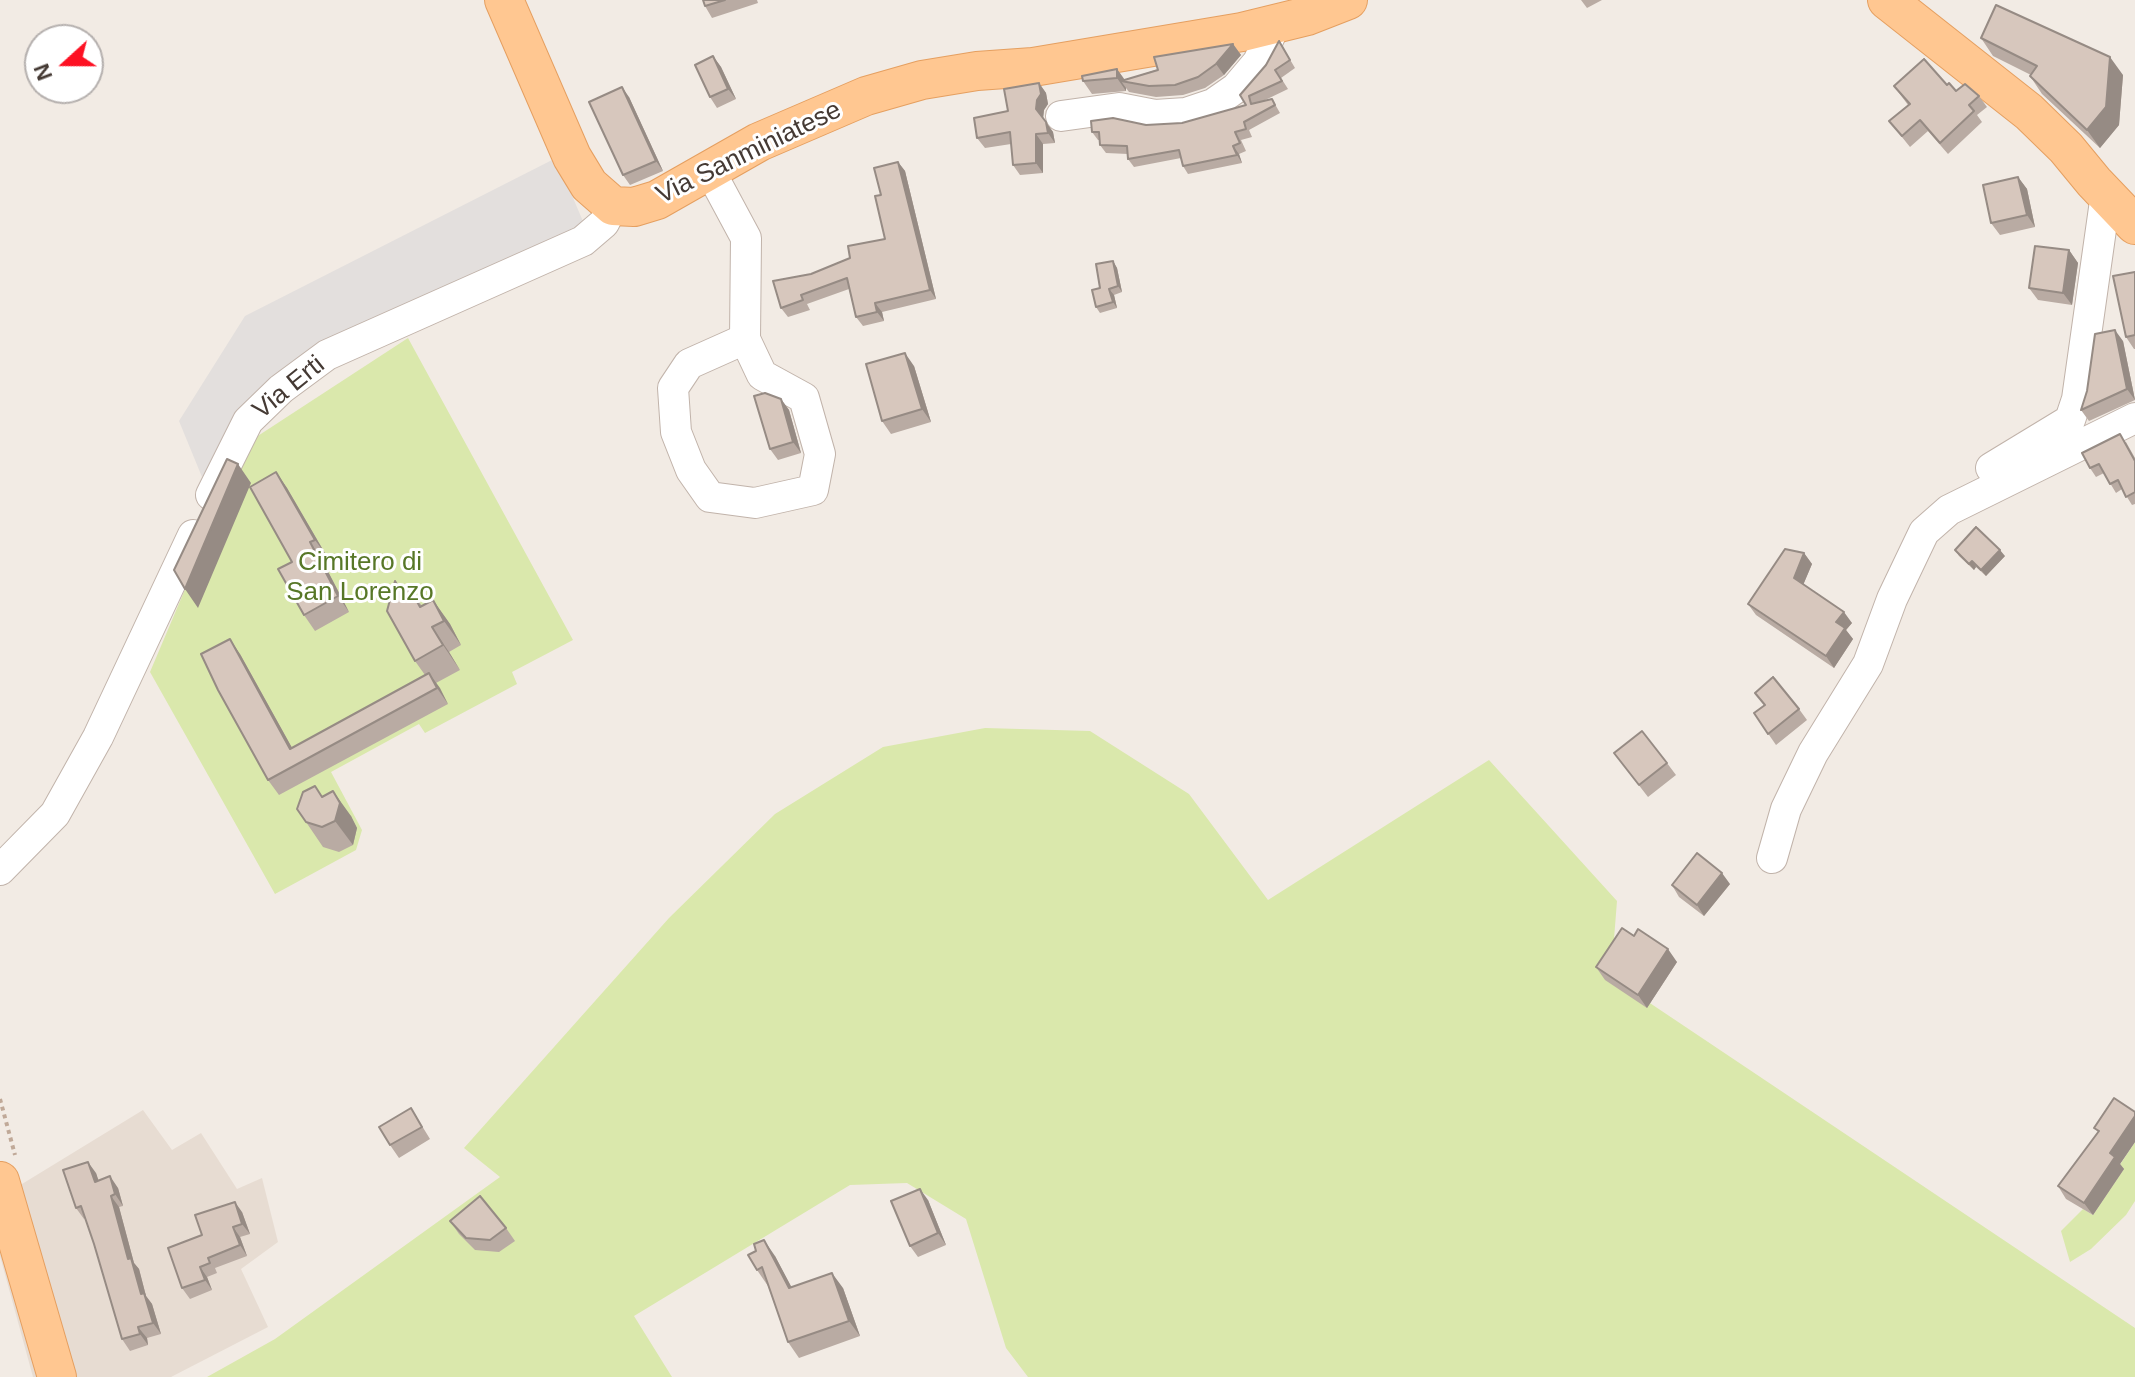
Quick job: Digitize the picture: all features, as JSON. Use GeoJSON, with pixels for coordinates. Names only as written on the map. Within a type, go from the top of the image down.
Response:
{"type":"FeatureCollection","features":[{"type":"Feature","properties":{"kind":"main road"},"geometry":{"type":"LineString","coordinates":[[504,0],[572,157],[589,185],[613,206]]}},
{"type":"Feature","properties":{"kind":"main road","name":"Via Sanminiatese"},"geometry":{"type":"LineString","coordinates":[[613,206],[634,207],[657,200],[759,142],[866,96],[922,80],[977,71],[1033,67],[1275,25],[1348,0]]}},
{"type":"Feature","properties":{"kind":"main road"},"geometry":{"type":"LineString","coordinates":[[1887,0],[2029,112],[2135,225]]}},
{"type":"Feature","properties":{"kind":"main road"},"geometry":{"type":"LineString","coordinates":[[8,1168],[57,1377]]}},
{"type":"Feature","properties":{"kind":"street"},"geometry":{"type":"LineString","coordinates":[[1061,116],[1119,108],[1155,115],[1186,113],[1213,104],[1236,88],[1258,62],[1275,25]]}},
{"type":"Feature","properties":{"kind":"street"},"geometry":{"type":"LineString","coordinates":[[710,171],[746,238],[745,339],[762,375],[804,398],[820,454],[813,490],[755,503],[710,497],[691,470],[676,432],[673,388],[689,364],[745,339]]}},
{"type":"Feature","properties":{"kind":"street"},"geometry":{"type":"LineString","coordinates":[[1949,510],[1956,487],[2017,455],[2070,420],[2077,399],[2106,194]]}},
{"type":"Feature","properties":{"kind":"street","name":"Via Erti"},"geometry":{"type":"LineString","coordinates":[[0,870],[55,814],[86,759],[248,421],[281,389],[327,355],[583,241],[604,223],[613,206]]}},
{"type":"Feature","properties":{"kind":"street"},"geometry":{"type":"LineString","coordinates":[[1772,858],[1786,809],[1813,753],[1868,664],[1892,599],[1924,532],[1949,510],[2135,418]]}},
{"type":"Feature","properties":{"kind":"path"},"geometry":{"type":"LineString","coordinates":[[0,1099],[8,1168]]}},
{"type":"Feature","properties":{"kind":"shaded area"},"geometry":{"type":"Polygon","coordinates":[[[556,158],[585,226],[253,403],[202,477],[179,421],[245,316],[556,158]]]}},
{"type":"Feature","properties":{"kind":"shaded area"},"geometry":{"type":"Polygon","coordinates":[[[143,1110],[172,1150],[201,1133],[237,1189],[262,1178],[278,1242],[241,1269],[268,1327],[171,1377],[33,1377],[0,1256],[0,1180],[22,1184],[143,1110]]]}},
{"type":"Feature","properties":{"kind":"green space","name":"Cimitero di San Lorenzo"},"geometry":{"type":"Polygon","coordinates":[[[408,338],[573,640],[512,672],[517,684],[425,733],[419,724],[331,772],[362,830],[356,850],[275,894],[150,672],[247,443],[408,338]]]}},
{"type":"Feature","properties":{"kind":"green space"},"geometry":{"type":"Polygon","coordinates":[[[985,728],[1090,731],[1189,794],[1268,900],[1489,760],[1617,901],[1611,977],[2135,1328],[2135,1377],[1028,1377],[1006,1348],[966,1219],[907,1183],[850,1185],[634,1316],[672,1377],[207,1377],[275,1339],[500,1177],[464,1148],[669,918],[775,814],[883,747],[985,728]]]}},
{"type":"Feature","properties":{"kind":"green space"},"geometry":{"type":"Polygon","coordinates":[[[2135,1142],[2135,1201],[2126,1215],[2091,1249],[2070,1262],[2061,1231],[2083,1209],[2093,1215],[2123,1170],[2119,1166],[2135,1142]]]}},
{"type":"Feature","properties":{"kind":"building"},"geometry":{"type":"Polygon","coordinates":[[[703,0],[725,0],[705,6],[703,0]]]}},
{"type":"Feature","properties":{"kind":"building"},"geometry":{"type":"Polygon","coordinates":[[[1996,5],[2110,57],[2106,107],[2087,130],[2030,76],[2037,66],[1981,38],[1996,5]]]}},
{"type":"Feature","properties":{"kind":"building"},"geometry":{"type":"Polygon","coordinates":[[[1279,41],[1290,60],[1275,70],[1282,81],[1249,96],[1251,104],[1272,99],[1275,105],[1244,122],[1246,129],[1235,132],[1240,143],[1233,146],[1237,155],[1183,166],[1179,150],[1128,159],[1127,146],[1100,145],[1099,132],[1092,132],[1091,121],[1113,118],[1146,125],[1182,123],[1246,105],[1240,95],[1266,65],[1279,41]]]}},
{"type":"Feature","properties":{"kind":"building"},"geometry":{"type":"Polygon","coordinates":[[[1233,44],[1216,64],[1198,77],[1175,85],[1149,86],[1121,81],[1158,70],[1154,57],[1233,44]]]}},
{"type":"Feature","properties":{"kind":"building"},"geometry":{"type":"Polygon","coordinates":[[[713,56],[728,89],[710,97],[695,65],[713,56]]]}},
{"type":"Feature","properties":{"kind":"building"},"geometry":{"type":"Polygon","coordinates":[[[1924,59],[1947,85],[1949,83],[1956,91],[1965,84],[1979,96],[1969,105],[1974,111],[1940,143],[1920,120],[1902,136],[1889,121],[1910,104],[1894,86],[1924,59]]]}},
{"type":"Feature","properties":{"kind":"building"},"geometry":{"type":"Polygon","coordinates":[[[1117,69],[1117,78],[1083,81],[1082,76],[1117,69]]]}},
{"type":"Feature","properties":{"kind":"building"},"geometry":{"type":"Polygon","coordinates":[[[1039,83],[1041,94],[1036,109],[1046,122],[1048,133],[1036,134],[1036,163],[1013,165],[1010,132],[977,138],[974,118],[1008,111],[1004,89],[1039,83]]]}},
{"type":"Feature","properties":{"kind":"building"},"geometry":{"type":"Polygon","coordinates":[[[622,87],[656,161],[623,175],[589,102],[622,87]]]}},
{"type":"Feature","properties":{"kind":"building"},"geometry":{"type":"Polygon","coordinates":[[[898,162],[930,290],[875,303],[877,312],[856,317],[847,278],[801,295],[803,300],[781,308],[773,281],[811,274],[850,258],[848,246],[885,239],[875,196],[881,195],[874,168],[898,162]]]}},
{"type":"Feature","properties":{"kind":"building"},"geometry":{"type":"Polygon","coordinates":[[[2018,177],[2027,215],[1991,223],[1983,185],[2018,177]]]}},
{"type":"Feature","properties":{"kind":"building"},"geometry":{"type":"Polygon","coordinates":[[[2035,246],[2069,250],[2063,293],[2029,288],[2035,246]]]}},
{"type":"Feature","properties":{"kind":"building"},"geometry":{"type":"Polygon","coordinates":[[[1113,261],[1118,286],[1109,289],[1113,302],[1096,307],[1092,290],[1100,288],[1096,264],[1113,261]]]}},
{"type":"Feature","properties":{"kind":"building"},"geometry":{"type":"Polygon","coordinates":[[[2135,272],[2135,335],[2126,337],[2113,276],[2135,272]]]}},
{"type":"Feature","properties":{"kind":"building"},"geometry":{"type":"Polygon","coordinates":[[[2115,330],[2127,389],[2081,410],[2087,391],[2095,334],[2115,330]]]}},
{"type":"Feature","properties":{"kind":"building"},"geometry":{"type":"Polygon","coordinates":[[[905,353],[922,409],[882,421],[866,364],[905,353]]]}},
{"type":"Feature","properties":{"kind":"building"},"geometry":{"type":"Polygon","coordinates":[[[765,393],[781,399],[793,442],[770,449],[754,396],[765,393]]]}},
{"type":"Feature","properties":{"kind":"building"},"geometry":{"type":"Polygon","coordinates":[[[2120,434],[2135,461],[2135,492],[2126,497],[2118,480],[2110,484],[2099,464],[2090,468],[2082,453],[2120,434]]]}},
{"type":"Feature","properties":{"kind":"building"},"geometry":{"type":"Polygon","coordinates":[[[227,459],[238,464],[185,589],[174,570],[227,459]]]}},
{"type":"Feature","properties":{"kind":"building"},"geometry":{"type":"Polygon","coordinates":[[[276,472],[315,540],[310,542],[338,596],[304,615],[278,569],[292,562],[250,487],[276,472]]]}},
{"type":"Feature","properties":{"kind":"building"},"geometry":{"type":"Polygon","coordinates":[[[1976,527],[2000,550],[1981,570],[1972,561],[1969,564],[1955,550],[1976,527]]]}},
{"type":"Feature","properties":{"kind":"building"},"geometry":{"type":"Polygon","coordinates":[[[1785,549],[1804,553],[1794,578],[1844,612],[1836,622],[1845,628],[1826,656],[1748,604],[1785,549]]]}},
{"type":"Feature","properties":{"kind":"building"},"geometry":{"type":"Polygon","coordinates":[[[395,581],[402,593],[410,589],[420,607],[433,600],[444,621],[432,627],[443,645],[415,661],[387,611],[395,581]]]}},
{"type":"Feature","properties":{"kind":"building"},"geometry":{"type":"Polygon","coordinates":[[[230,639],[290,749],[429,673],[437,688],[268,780],[201,654],[230,639]]]}},
{"type":"Feature","properties":{"kind":"building"},"geometry":{"type":"Polygon","coordinates":[[[1773,677],[1799,709],[1768,734],[1754,713],[1765,705],[1755,693],[1773,677]]]}},
{"type":"Feature","properties":{"kind":"building"},"geometry":{"type":"Polygon","coordinates":[[[1642,731],[1667,763],[1639,785],[1614,753],[1642,731]]]}},
{"type":"Feature","properties":{"kind":"building"},"geometry":{"type":"Polygon","coordinates":[[[315,786],[322,797],[333,791],[340,803],[335,821],[322,827],[306,822],[297,809],[303,792],[315,786]]]}},
{"type":"Feature","properties":{"kind":"building"},"geometry":{"type":"Polygon","coordinates":[[[1697,853],[1722,873],[1697,905],[1672,885],[1697,853]]]}},
{"type":"Feature","properties":{"kind":"building"},"geometry":{"type":"Polygon","coordinates":[[[1622,928],[1634,936],[1638,929],[1668,949],[1638,995],[1596,967],[1622,928]]]}},
{"type":"Feature","properties":{"kind":"building"},"geometry":{"type":"Polygon","coordinates":[[[2114,1098],[2135,1112],[2135,1116],[2110,1153],[2115,1157],[2084,1203],[2058,1186],[2099,1131],[2094,1128],[2114,1098]]]}},
{"type":"Feature","properties":{"kind":"building"},"geometry":{"type":"Polygon","coordinates":[[[411,1108],[422,1127],[390,1145],[379,1127],[411,1108]]]}},
{"type":"Feature","properties":{"kind":"building"},"geometry":{"type":"Polygon","coordinates":[[[88,1162],[95,1182],[110,1176],[115,1194],[111,1196],[128,1259],[131,1258],[153,1323],[138,1327],[140,1334],[122,1339],[81,1206],[76,1208],[63,1170],[88,1162]]]}},
{"type":"Feature","properties":{"kind":"building"},"geometry":{"type":"Polygon","coordinates":[[[920,1189],[938,1233],[910,1246],[891,1201],[920,1189]]]}},
{"type":"Feature","properties":{"kind":"building"},"geometry":{"type":"Polygon","coordinates":[[[480,1196],[506,1228],[490,1240],[466,1238],[450,1221],[480,1196]]]}},
{"type":"Feature","properties":{"kind":"building"},"geometry":{"type":"Polygon","coordinates":[[[235,1202],[242,1224],[233,1227],[240,1245],[208,1258],[210,1263],[200,1267],[205,1280],[182,1288],[168,1248],[202,1235],[195,1215],[235,1202]]]}},
{"type":"Feature","properties":{"kind":"building"},"geometry":{"type":"Polygon","coordinates":[[[764,1240],[789,1288],[832,1273],[849,1321],[788,1342],[762,1267],[757,1270],[748,1255],[756,1251],[754,1244],[764,1240]]]}}]}
